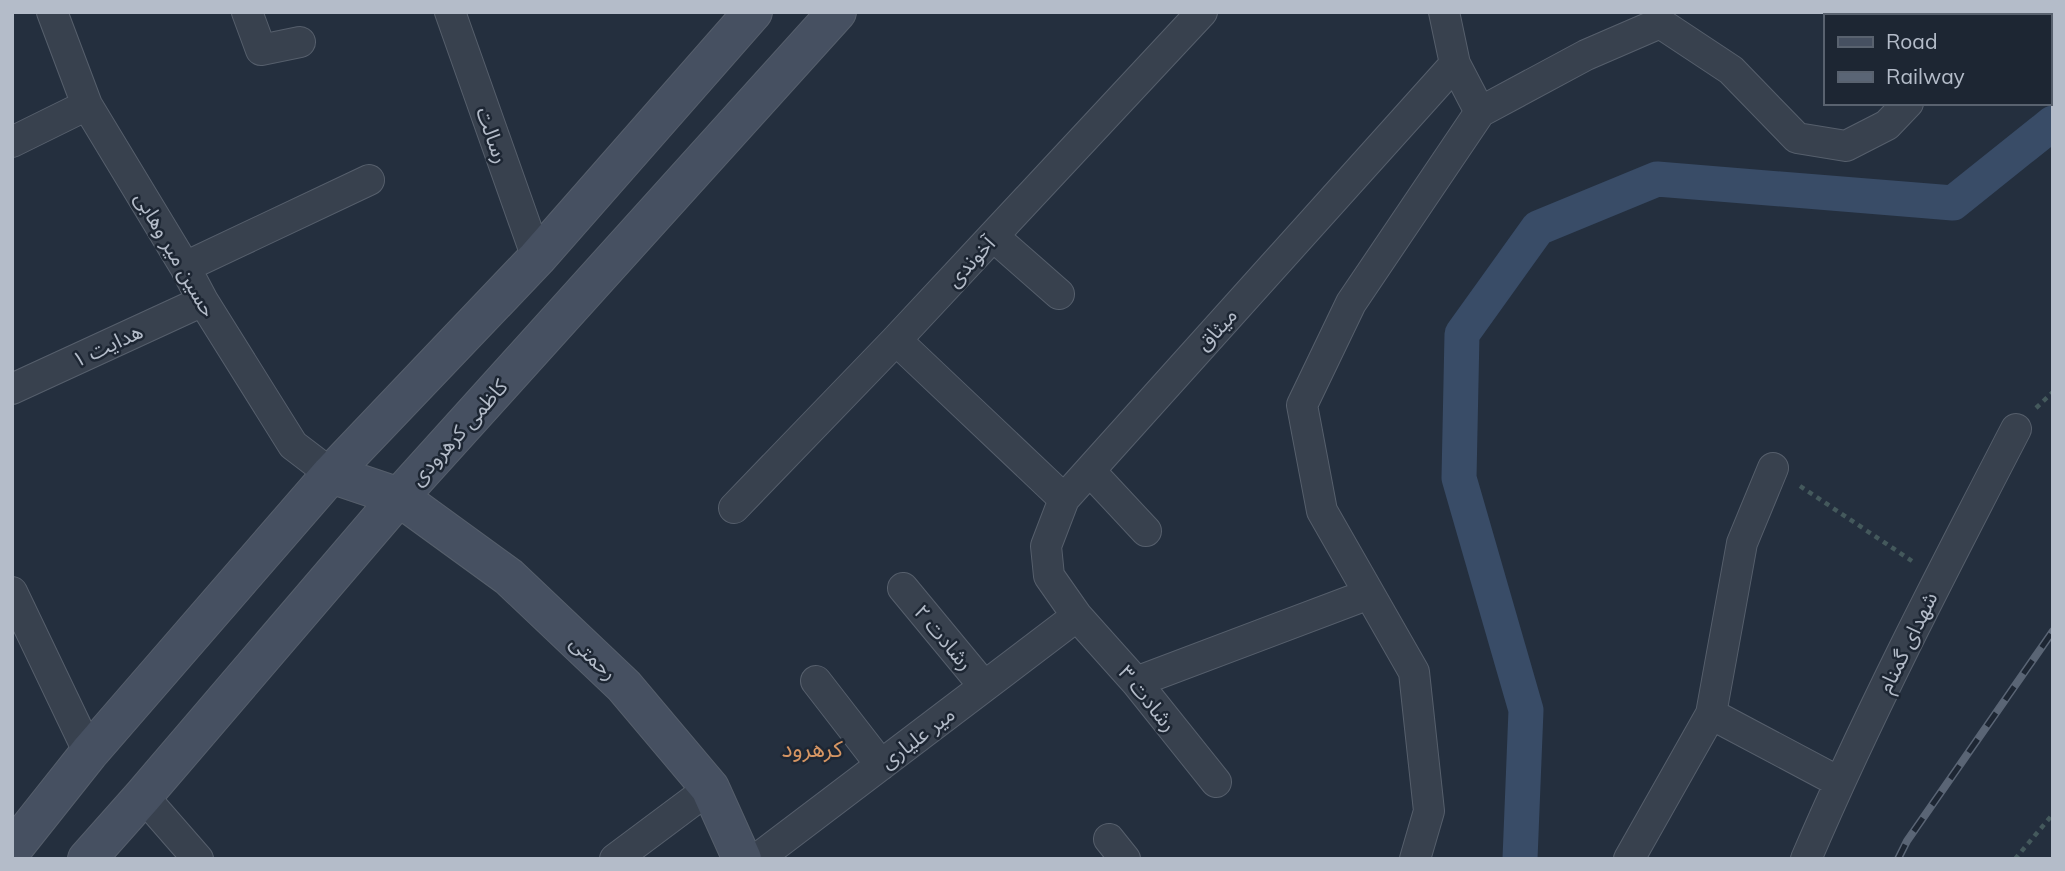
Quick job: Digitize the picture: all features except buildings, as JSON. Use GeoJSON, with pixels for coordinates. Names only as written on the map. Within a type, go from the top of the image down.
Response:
{"type":"FeatureCollection","features":[{"type":"Feature","properties":{"kind":"main road"},"geometry":{"type":"LineString","coordinates":[[12,850],[89,753],[331,474],[537,258],[753,12]]}},
{"type":"Feature","properties":{"kind":"main road","name":"کاظمی کرهرودی"},"geometry":{"type":"LineString","coordinates":[[87,859],[399,497],[837,12]]}},
{"type":"Feature","properties":{"kind":"main road","name":"رحمتی"},"geometry":{"type":"LineString","coordinates":[[331,474],[399,497],[509,577],[624,686],[710,788],[742,859]]}},
{"type":"Feature","properties":{"kind":"street","name":"حسین میر وهابی"},"geometry":{"type":"LineString","coordinates":[[52,12],[87,104],[203,301],[293,445],[331,474]]}},
{"type":"Feature","properties":{"kind":"street"},"geometry":{"type":"LineString","coordinates":[[247,12],[261,50],[300,41]]}},
{"type":"Feature","properties":{"kind":"street","name":"رسالت"},"geometry":{"type":"LineString","coordinates":[[450,12],[537,258]]}},
{"type":"Feature","properties":{"kind":"street","name":"آخوندی"},"geometry":{"type":"LineString","coordinates":[[734,508],[896,340],[1202,12]]}},
{"type":"Feature","properties":{"kind":"street"},"geometry":{"type":"LineString","coordinates":[[1444,12],[1455,64],[1479,112]]}},
{"type":"Feature","properties":{"kind":"street"},"geometry":{"type":"LineString","coordinates":[[1415,859],[1429,811],[1413,672],[1322,511],[1302,405],[1351,303],[1479,112],[1656,17],[1731,70],[1797,138],[1846,146],[1887,125],[1907,105]]}},
{"type":"Feature","properties":{"kind":"street","name":"میثاق"},"geometry":{"type":"LineString","coordinates":[[1077,616],[1049,576],[1046,546],[1064,499],[1455,64]]}},
{"type":"Feature","properties":{"kind":"street"},"geometry":{"type":"LineString","coordinates":[[12,142],[87,104]]}},
{"type":"Feature","properties":{"kind":"street"},"geometry":{"type":"LineString","coordinates":[[185,267],[369,180]]}},
{"type":"Feature","properties":{"kind":"street"},"geometry":{"type":"LineString","coordinates":[[993,236],[1059,294]]}},
{"type":"Feature","properties":{"kind":"street","name":"هدایت ۱"},"geometry":{"type":"LineString","coordinates":[[12,389],[203,301]]}},
{"type":"Feature","properties":{"kind":"street"},"geometry":{"type":"LineString","coordinates":[[896,340],[1064,499]]}},
{"type":"Feature","properties":{"kind":"street","name":"شهدای گمنام"},"geometry":{"type":"LineString","coordinates":[[1806,859],[1839,782],[1938,578],[2016,429]]}},
{"type":"Feature","properties":{"kind":"street"},"geometry":{"type":"LineString","coordinates":[[1629,859],[1711,713],[1742,543],[1773,468]]}},
{"type":"Feature","properties":{"kind":"street"},"geometry":{"type":"LineString","coordinates":[[1090,471],[1146,531]]}},
{"type":"Feature","properties":{"kind":"street","name":"رشادت ۲"},"geometry":{"type":"LineString","coordinates":[[903,588],[985,686]]}},
{"type":"Feature","properties":{"kind":"street"},"geometry":{"type":"LineString","coordinates":[[12,592],[89,753]]}},
{"type":"Feature","properties":{"kind":"street"},"geometry":{"type":"LineString","coordinates":[[1136,682],[1369,594]]}},
{"type":"Feature","properties":{"kind":"street","name":"رشادت ۳"},"geometry":{"type":"LineString","coordinates":[[1077,616],[1136,682],[1216,782]]}},
{"type":"Feature","properties":{"kind":"street","name":"میر علیاری"},"geometry":{"type":"LineString","coordinates":[[757,859],[1077,616]]}},
{"type":"Feature","properties":{"kind":"street"},"geometry":{"type":"LineString","coordinates":[[816,681],[881,765]]}},
{"type":"Feature","properties":{"kind":"street"},"geometry":{"type":"LineString","coordinates":[[1711,713],[1839,782]]}},
{"type":"Feature","properties":{"kind":"street"},"geometry":{"type":"LineString","coordinates":[[615,859],[710,788]]}},
{"type":"Feature","properties":{"kind":"street"},"geometry":{"type":"LineString","coordinates":[[144,796],[198,859]]}},
{"type":"Feature","properties":{"kind":"path"},"geometry":{"type":"LineString","coordinates":[[1773,468],[1938,578]]}},
{"type":"Feature","properties":{"kind":"path"},"geometry":{"type":"LineString","coordinates":[[2015,859],[2053,814]]}},
{"type":"Feature","properties":{"kind":"waterway"},"geometry":{"type":"LineString","coordinates":[[1520,859],[1526,710],[1459,478],[1462,334],[1538,228],[1657,179],[1953,203],[2053,123]]}},
{"type":"Feature","properties":{"kind":"railway"},"geometry":{"type":"LineString","coordinates":[[1898,859],[1907,841],[2053,631]]}},
{"type":"Feature","properties":{"kind":"district","name":"کرهرود"},"geometry":{"type":"Point","coordinates":[812,748]}}]}
